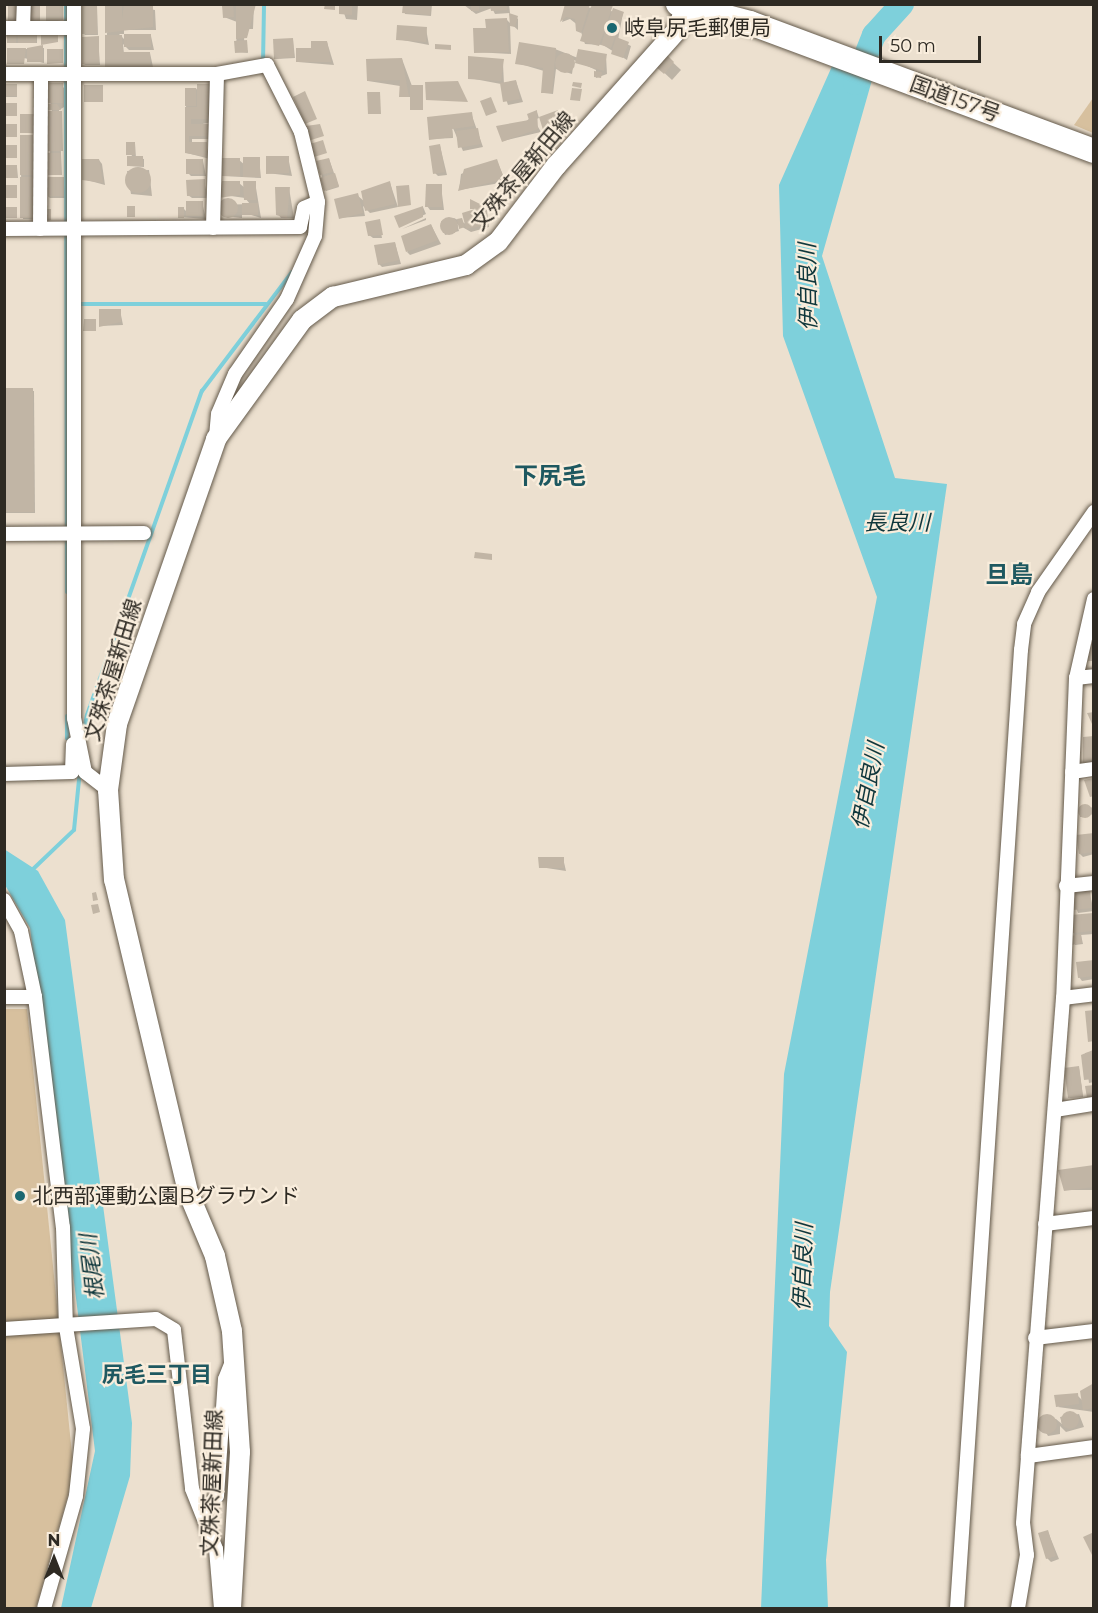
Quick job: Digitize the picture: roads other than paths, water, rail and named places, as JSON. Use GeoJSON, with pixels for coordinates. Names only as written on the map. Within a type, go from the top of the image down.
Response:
{"type":"FeatureCollection","features":[{"type":"Feature","properties":{"kind":"highway","name":"国道157号"},"geometry":{"type":"LineString","coordinates":[[687,6],[750,22],[1094,151]]}},
{"type":"Feature","properties":{"kind":"main road","name":"文殊茶屋新田線"},"geometry":{"type":"LineString","coordinates":[[231,1608],[240,1452],[235,1354],[224,1286],[188,1192],[114,880],[108,790],[117,724],[216,439],[314,310],[333,297],[466,265],[498,242],[556,166],[677,30],[687,6]]}},
{"type":"Feature","properties":{"kind":"street"},"geometry":{"type":"LineString","coordinates":[[23,28],[24,4]]}},
{"type":"Feature","properties":{"kind":"street"},"geometry":{"type":"LineString","coordinates":[[4,774],[72,772],[75,534],[74,4]]}},
{"type":"Feature","properties":{"kind":"street"},"geometry":{"type":"LineString","coordinates":[[4,28],[74,28]]}},
{"type":"Feature","properties":{"kind":"street"},"geometry":{"type":"LineString","coordinates":[[4,74],[217,74],[267,65],[301,132],[318,202],[309,255],[287,299],[235,374],[218,414],[216,439]]}},
{"type":"Feature","properties":{"kind":"street"},"geometry":{"type":"LineString","coordinates":[[40,229],[41,74]]}},
{"type":"Feature","properties":{"kind":"street"},"geometry":{"type":"LineString","coordinates":[[213,228],[217,74]]}},
{"type":"Feature","properties":{"kind":"street"},"geometry":{"type":"LineString","coordinates":[[4,229],[300,227],[304,208],[318,202]]}},
{"type":"Feature","properties":{"kind":"street"},"geometry":{"type":"LineString","coordinates":[[957,1608],[1022,642],[1038,592],[1094,512]]}},
{"type":"Feature","properties":{"kind":"street"},"geometry":{"type":"LineString","coordinates":[[4,534],[144,533]]}},
{"type":"Feature","properties":{"kind":"street"},"geometry":{"type":"LineString","coordinates":[[1018,1608],[1027,1556],[1023,1523],[1035,1338],[1063,998],[1076,678],[1094,599]]}},
{"type":"Feature","properties":{"kind":"street"},"geometry":{"type":"LineString","coordinates":[[1076,678],[1094,676]]}},
{"type":"Feature","properties":{"kind":"street"},"geometry":{"type":"LineString","coordinates":[[74,718],[85,772],[108,790]]}},
{"type":"Feature","properties":{"kind":"street"},"geometry":{"type":"LineString","coordinates":[[1072,772],[1094,769]]}},
{"type":"Feature","properties":{"kind":"street"},"geometry":{"type":"LineString","coordinates":[[1066,886],[1094,883]]}},
{"type":"Feature","properties":{"kind":"street"},"geometry":{"type":"LineString","coordinates":[[4,900],[21,931],[35,997],[63,1227],[66,1327],[84,1456],[44,1608]]}},
{"type":"Feature","properties":{"kind":"street"},"geometry":{"type":"LineString","coordinates":[[1063,998],[1094,994]]}},
{"type":"Feature","properties":{"kind":"street"},"geometry":{"type":"LineString","coordinates":[[4,997],[35,997]]}},
{"type":"Feature","properties":{"kind":"street"},"geometry":{"type":"LineString","coordinates":[[1055,1110],[1094,1104]]}},
{"type":"Feature","properties":{"kind":"street"},"geometry":{"type":"LineString","coordinates":[[1045,1224],[1094,1218]]}},
{"type":"Feature","properties":{"kind":"street"},"geometry":{"type":"LineString","coordinates":[[4,1329],[66,1327],[156,1319],[174,1330],[192,1489],[204,1513],[216,1549],[221,1608]]}},
{"type":"Feature","properties":{"kind":"street"},"geometry":{"type":"LineString","coordinates":[[1035,1338],[1094,1331]]}},
{"type":"Feature","properties":{"kind":"street"},"geometry":{"type":"LineString","coordinates":[[204,1513],[217,1496],[225,1379],[235,1354]]}},
{"type":"Feature","properties":{"kind":"street"},"geometry":{"type":"LineString","coordinates":[[1028,1456],[1094,1447]]}},
{"type":"Feature","properties":{"kind":"water","name":"長良川"},"geometry":{"type":"Polygon","coordinates":[[[833,64],[872,80],[822,256],[895,478],[947,484],[830,1292],[829,1326],[847,1352],[826,1560],[828,1608],[761,1608],[784,1074],[877,597],[783,336],[779,185],[833,64]]]}},
{"type":"Feature","properties":{"kind":"water","name":"根尾川"},"geometry":{"type":"Polygon","coordinates":[[[4,849],[38,871],[65,920],[132,1423],[130,1476],[91,1608],[61,1608],[95,1451],[30,928],[5,885],[4,849]]]}},
{"type":"Feature","properties":{"kind":"waterway"},"geometry":{"type":"LineString","coordinates":[[66,4],[66,25]]}},
{"type":"Feature","properties":{"kind":"waterway"},"geometry":{"type":"LineString","coordinates":[[263,63],[264,4]]}},
{"type":"Feature","properties":{"kind":"waterway","name":"伊自良川"},"geometry":{"type":"LineString","coordinates":[[855,83],[874,35],[902,4]]}},
{"type":"Feature","properties":{"kind":"waterway"},"geometry":{"type":"LineString","coordinates":[[66,32],[66,70]]}},
{"type":"Feature","properties":{"kind":"waterway"},"geometry":{"type":"LineString","coordinates":[[66,77],[67,592]]}},
{"type":"Feature","properties":{"kind":"waterway"},"geometry":{"type":"LineString","coordinates":[[83,739],[87,715],[202,391],[292,272]]}},
{"type":"Feature","properties":{"kind":"waterway"},"geometry":{"type":"LineString","coordinates":[[78,304],[266,304]]}},
{"type":"Feature","properties":{"kind":"waterway"},"geometry":{"type":"LineString","coordinates":[[67,716],[67,738],[73,742]]}},
{"type":"Feature","properties":{"kind":"waterway"},"geometry":{"type":"LineString","coordinates":[[30,872],[74,830],[80,770]]}},
{"type":"Feature","properties":{"kind":"place","name":"岐阜尻毛郵便局"},"geometry":{"type":"Point","coordinates":[612,28]}},
{"type":"Feature","properties":{"kind":"place","name":"北西部運動公園Bグラウンド"},"geometry":{"type":"Point","coordinates":[20,1196]}},
{"type":"Feature","properties":{"kind":"district","name":"下尻毛"},"geometry":{"type":"Point","coordinates":[550,476]}},
{"type":"Feature","properties":{"kind":"district","name":"旦島"},"geometry":{"type":"Point","coordinates":[1009,575]}},
{"type":"Feature","properties":{"kind":"district","name":"尻毛三丁目"},"geometry":{"type":"Point","coordinates":[157,1375]}}]}
